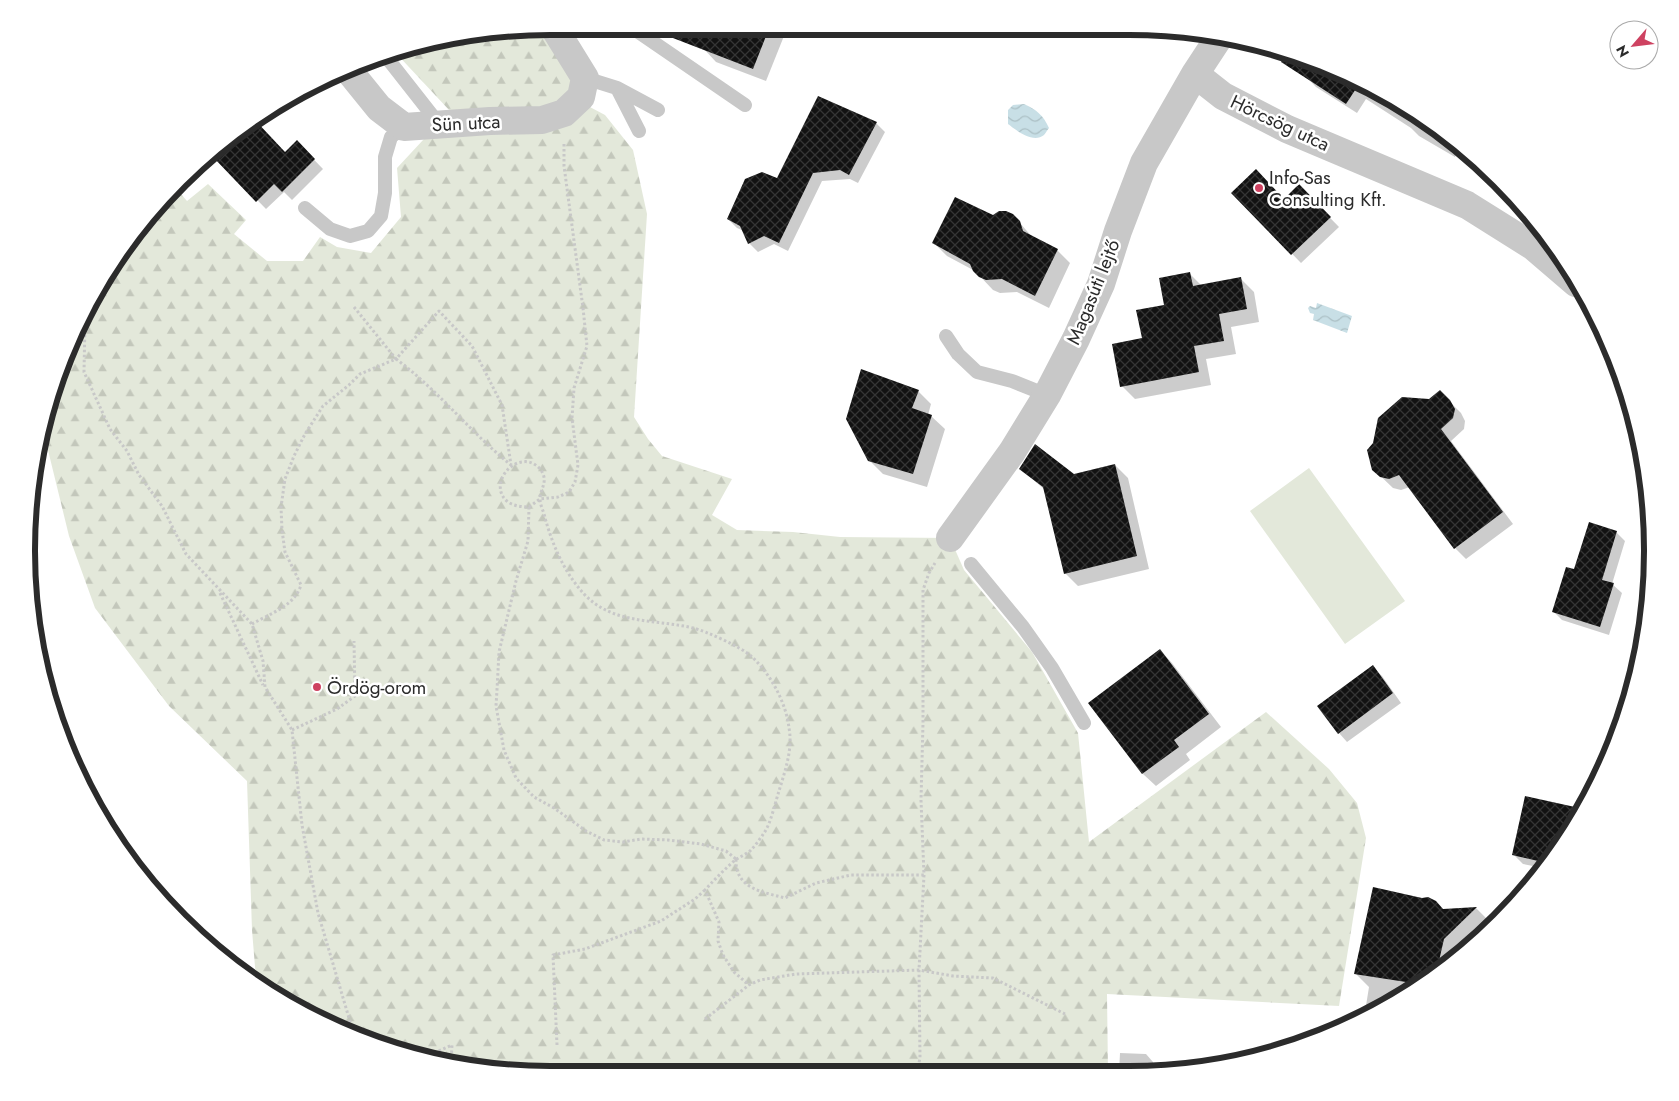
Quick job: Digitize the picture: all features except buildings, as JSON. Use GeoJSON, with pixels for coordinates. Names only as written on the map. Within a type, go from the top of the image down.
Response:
{"type":"FeatureCollection","features":[{"type":"Feature","properties":{"kind":"street"},"geometry":{"type":"LineString","coordinates":[[558,35],[585,78]]}},
{"type":"Feature","properties":{"kind":"street","name":"Magasúti lejtő"},"geometry":{"type":"LineString","coordinates":[[950,538],[1012,452],[1047,395],[1076,339],[1101,284],[1118,231],[1144,163],[1195,74],[1216,43]]}},
{"type":"Feature","properties":{"kind":"street","name":"Hörcsög utca"},"geometry":{"type":"LineString","coordinates":[[1195,74],[1223,96],[1287,129],[1467,205],[1534,247],[1560,268]]}},
{"type":"Feature","properties":{"kind":"street","name":"Sün utca"},"geometry":{"type":"LineString","coordinates":[[352,75],[379,108],[404,127],[542,120],[564,113],[581,97],[585,78]]}},
{"type":"Feature","properties":{"kind":"lane"},"geometry":{"type":"LineString","coordinates":[[643,35],[746,105]]}},
{"type":"Feature","properties":{"kind":"lane"},"geometry":{"type":"LineString","coordinates":[[389,61],[439,124]]}},
{"type":"Feature","properties":{"kind":"lane"},"geometry":{"type":"LineString","coordinates":[[585,78],[617,88],[658,110]]}},
{"type":"Feature","properties":{"kind":"lane"},"geometry":{"type":"LineString","coordinates":[[617,88],[639,131]]}},
{"type":"Feature","properties":{"kind":"lane"},"geometry":{"type":"LineString","coordinates":[[305,208],[330,229],[350,236],[368,231],[381,216],[385,193],[385,157],[391,137],[404,127]]}},
{"type":"Feature","properties":{"kind":"lane"},"geometry":{"type":"LineString","coordinates":[[946,336],[958,354],[977,372],[1012,381],[1047,395]]}},
{"type":"Feature","properties":{"kind":"lane"},"geometry":{"type":"LineString","coordinates":[[971,564],[1023,626],[1048,661],[1084,723]]}},
{"type":"Feature","properties":{"kind":"path"},"geometry":{"type":"LineString","coordinates":[[557,1045],[553,955],[585,948],[661,921],[695,899],[736,859],[749,852],[765,832],[788,762],[790,729],[784,707],[770,677],[750,655],[724,640],[694,628],[630,619],[602,608],[585,595],[566,572],[551,539],[540,499],[545,485],[543,473],[534,464],[523,461],[511,465],[504,474],[500,485],[503,495],[507,501],[518,507],[529,507],[540,499],[558,497],[568,492],[575,482],[578,465],[572,418],[574,388],[587,346],[564,166],[564,113]]}},
{"type":"Feature","properties":{"kind":"path"},"geometry":{"type":"LineString","coordinates":[[354,307],[396,359],[419,376],[487,446],[511,465]]}},
{"type":"Feature","properties":{"kind":"path"},"geometry":{"type":"LineString","coordinates":[[252,624],[290,603],[298,595],[301,585],[284,552],[281,507],[285,479],[305,434],[323,406],[360,374],[396,359],[439,312],[472,346],[502,405],[511,465]]}},
{"type":"Feature","properties":{"kind":"path"},"geometry":{"type":"LineString","coordinates":[[84,332],[84,372],[110,429],[127,451],[139,475],[162,506],[186,554],[252,624],[263,661],[265,687]]}},
{"type":"Feature","properties":{"kind":"path"},"geometry":{"type":"LineString","coordinates":[[529,507],[528,541],[499,652],[496,706],[504,750],[516,778],[534,798],[554,808],[586,832],[604,840],[623,842],[641,839],[668,840],[701,844],[726,851],[736,859]]}},
{"type":"Feature","properties":{"kind":"path"},"geometry":{"type":"LineString","coordinates":[[918,1066],[920,1058],[919,970],[924,874],[921,800],[923,590],[929,573]]}},
{"type":"Feature","properties":{"kind":"path"},"geometry":{"type":"LineString","coordinates":[[218,589],[265,687],[292,730],[302,825],[318,913],[351,1026]]}},
{"type":"Feature","properties":{"kind":"path"},"geometry":{"type":"LineString","coordinates":[[292,730],[337,709],[355,696],[354,641]]}},
{"type":"Feature","properties":{"kind":"path"},"geometry":{"type":"LineString","coordinates":[[736,859],[736,870],[751,889],[785,898],[827,879],[851,875],[924,874]]}},
{"type":"Feature","properties":{"kind":"path"},"geometry":{"type":"LineString","coordinates":[[705,890],[719,922],[718,941],[723,955],[739,977],[749,984]]}},
{"type":"Feature","properties":{"kind":"path"},"geometry":{"type":"LineString","coordinates":[[705,1019],[749,984],[760,980],[796,974],[919,970],[953,976],[993,978],[1065,1014]]}},
{"type":"Feature","properties":{"kind":"path"},"geometry":{"type":"LineString","coordinates":[[436,1053],[452,1045],[451,1056]]}},
{"type":"Feature","properties":{"kind":"green space"},"geometry":{"type":"Polygon","coordinates":[[[558,35],[588,106],[605,115],[633,150],[647,214],[634,417],[648,439],[662,456],[732,479],[712,515],[737,530],[793,532],[840,537],[950,538],[964,570],[1032,652],[1078,733],[1089,842],[1266,712],[1329,769],[1357,803],[1366,838],[1339,1006],[1107,994],[1108,1066],[517,1065],[483,1062],[450,1056],[385,1039],[323,1013],[293,997],[255,973],[252,930],[247,781],[169,706],[95,608],[69,536],[47,443],[62,385],[88,323],[122,264],[163,211],[180,193],[187,201],[208,184],[246,220],[234,234],[267,261],[303,261],[320,237],[337,247],[371,253],[401,217],[397,168],[450,111],[400,58],[483,39],[558,35]]]}},
{"type":"Feature","properties":{"kind":"green space"},"geometry":{"type":"Polygon","coordinates":[[[1309,468],[1405,601],[1345,644],[1250,511],[1309,468]]]}},
{"type":"Feature","properties":{"kind":"water"},"geometry":{"type":"Polygon","coordinates":[[[1024,104],[1042,116],[1049,128],[1044,135],[1035,138],[1030,137],[1008,124],[1008,110],[1013,105],[1024,104]]]}},
{"type":"Feature","properties":{"kind":"water"},"geometry":{"type":"Polygon","coordinates":[[[1317,303],[1352,316],[1347,333],[1313,320],[1314,314],[1310,313],[1308,308],[1310,306],[1316,308],[1317,303]]]}},
{"type":"Feature","properties":{"kind":"place","name":"Info-Sas Consulting Kft."},"geometry":{"type":"Point","coordinates":[1259,188]}},
{"type":"Feature","properties":{"kind":"place","name":"Ördög-orom"},"geometry":{"type":"Point","coordinates":[317,687]}}]}
